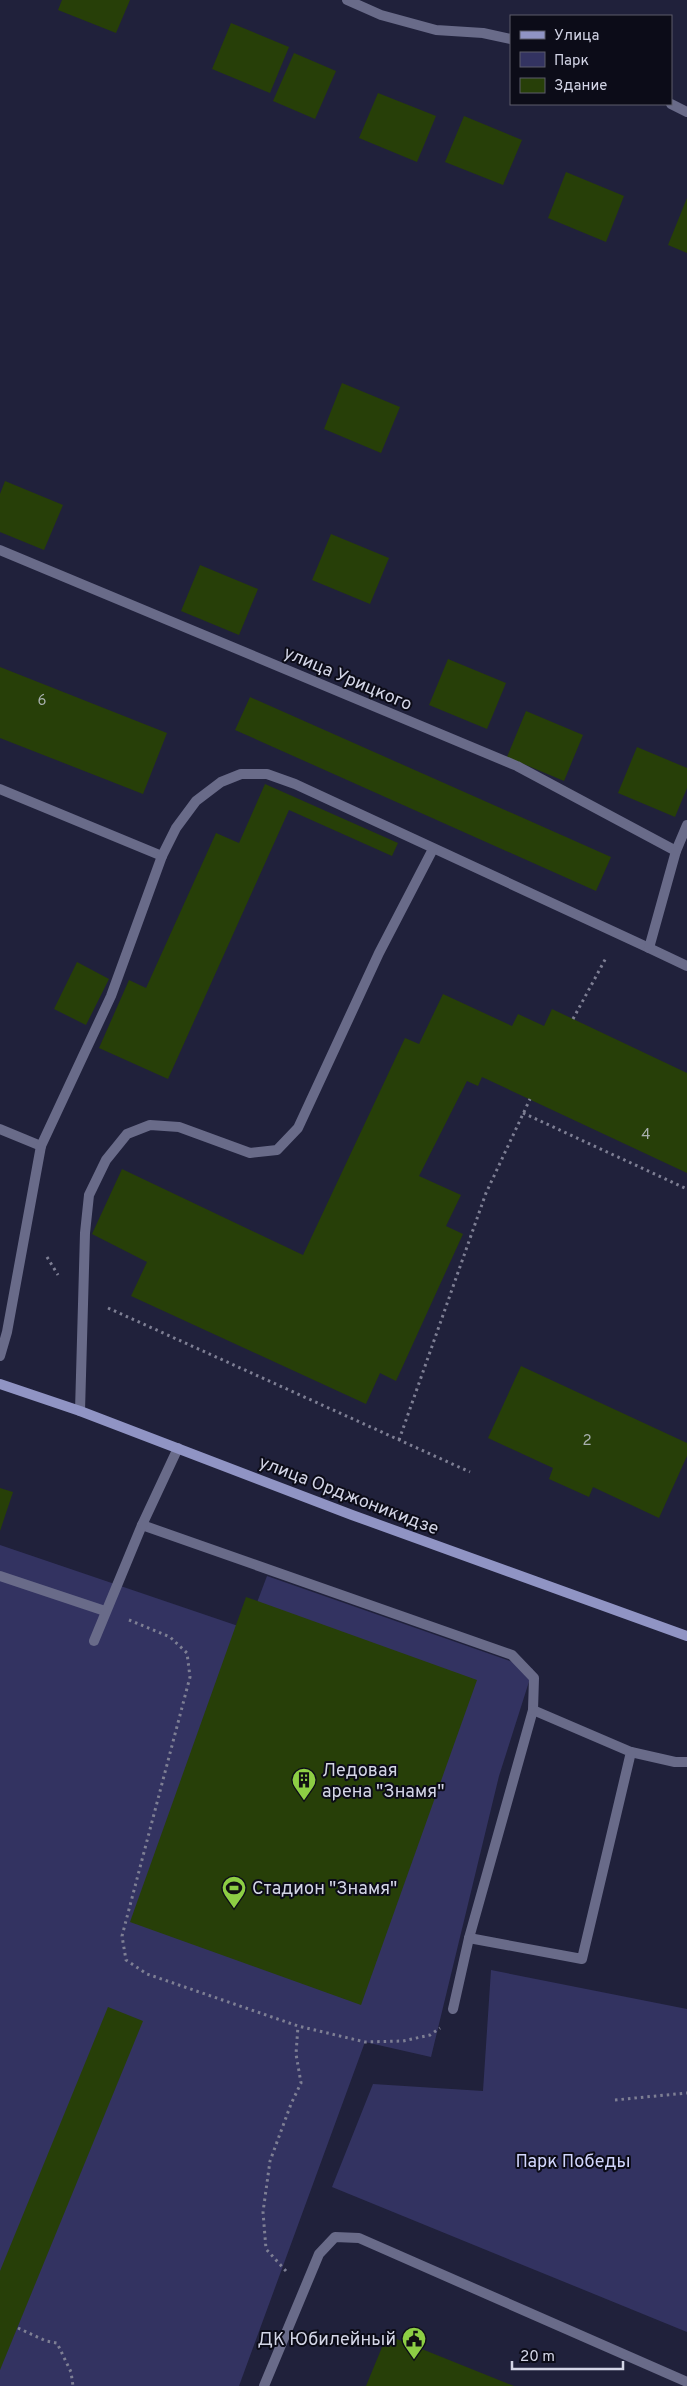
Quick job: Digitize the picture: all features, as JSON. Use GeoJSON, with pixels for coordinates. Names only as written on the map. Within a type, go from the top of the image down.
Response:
{"type":"FeatureCollection","features":[{"type":"Feature","properties":{"kind":"main road","name":"улица Орджоникидзе"},"geometry":{"type":"LineString","coordinates":[[0,1384],[80,1411],[352,1515],[687,1636]]}},
{"type":"Feature","properties":{"kind":"street"},"geometry":{"type":"LineString","coordinates":[[347,0],[381,14],[436,30],[483,33],[510,39]]}},
{"type":"Feature","properties":{"kind":"street"},"geometry":{"type":"LineString","coordinates":[[672,104],[687,112]]}},
{"type":"Feature","properties":{"kind":"street","name":"улица Урицкого"},"geometry":{"type":"LineString","coordinates":[[0,550],[517,766],[676,851]]}},
{"type":"Feature","properties":{"kind":"street"},"geometry":{"type":"LineString","coordinates":[[0,1356],[7,1332],[41,1146],[111,996],[162,856],[176,828],[196,801],[221,782],[241,774],[267,774],[295,784],[687,966]]}},
{"type":"Feature","properties":{"kind":"street"},"geometry":{"type":"LineString","coordinates":[[0,789],[162,856]]}},
{"type":"Feature","properties":{"kind":"street"},"geometry":{"type":"LineString","coordinates":[[649,948],[676,851],[687,825]]}},
{"type":"Feature","properties":{"kind":"street"},"geometry":{"type":"LineString","coordinates":[[80,1411],[85,1233],[90,1195],[106,1160],[127,1134],[150,1125],[178,1128],[250,1153],[277,1150],[298,1128],[379,952],[433,849]]}},
{"type":"Feature","properties":{"kind":"street"},"geometry":{"type":"LineString","coordinates":[[0,1129],[41,1146]]}},
{"type":"Feature","properties":{"kind":"street"},"geometry":{"type":"LineString","coordinates":[[94,1641],[142,1525],[178,1448]]}},
{"type":"Feature","properties":{"kind":"street"},"geometry":{"type":"LineString","coordinates":[[142,1525],[512,1655],[534,1678],[533,1710],[469,1938],[453,2009]]}},
{"type":"Feature","properties":{"kind":"street"},"geometry":{"type":"LineString","coordinates":[[0,1576],[105,1611]]}},
{"type":"Feature","properties":{"kind":"street"},"geometry":{"type":"LineString","coordinates":[[533,1710],[631,1752],[675,1762],[687,1762]]}},
{"type":"Feature","properties":{"kind":"street"},"geometry":{"type":"LineString","coordinates":[[469,1938],[582,1959],[631,1752]]}},
{"type":"Feature","properties":{"kind":"street"},"geometry":{"type":"LineString","coordinates":[[264,2386],[319,2254],[335,2236],[360,2238],[687,2382]]}},
{"type":"Feature","properties":{"kind":"path"},"geometry":{"type":"LineString","coordinates":[[573,1019],[619,934]]}},
{"type":"Feature","properties":{"kind":"path"},"geometry":{"type":"LineString","coordinates":[[398,1440],[486,1193],[530,1099]]}},
{"type":"Feature","properties":{"kind":"path"},"geometry":{"type":"LineString","coordinates":[[523,1113],[687,1188]]}},
{"type":"Feature","properties":{"kind":"path"},"geometry":{"type":"LineString","coordinates":[[45,1252],[48,1260],[63,1282],[84,1297],[470,1472]]}},
{"type":"Feature","properties":{"kind":"path"},"geometry":{"type":"LineString","coordinates":[[105,1611],[170,1637],[187,1653],[190,1677],[122,1936],[126,1960],[147,1974],[298,2026],[365,2042],[403,2041],[430,2035],[446,2023],[453,2009]]}},
{"type":"Feature","properties":{"kind":"path"},"geometry":{"type":"LineString","coordinates":[[298,2026],[296,2054],[301,2083],[290,2104],[270,2161],[263,2212],[266,2250],[304,2289]]}},
{"type":"Feature","properties":{"kind":"path"},"geometry":{"type":"LineString","coordinates":[[615,2100],[687,2093]]}},
{"type":"Feature","properties":{"kind":"path"},"geometry":{"type":"LineString","coordinates":[[18,2328],[46,2341],[57,2343],[70,2372],[73,2386]]}},
{"type":"Feature","properties":{"kind":"green space","name":"Стадион \"Знамя\""},"geometry":{"type":"Polygon","coordinates":[[[0,1545],[247,1629],[267,1576],[533,1669],[499,1776],[431,2057],[365,2042],[239,2386],[0,2386],[0,1545]]]}},
{"type":"Feature","properties":{"kind":"green space","name":"Парк Победы"},"geometry":{"type":"Polygon","coordinates":[[[491,1970],[687,2009],[687,2332],[332,2187],[373,2084],[483,2091],[491,1970]]]}},
{"type":"Feature","properties":{"kind":"building"},"geometry":{"type":"Polygon","coordinates":[[[62,0],[130,0],[116,33],[58,10],[62,0]]]}},
{"type":"Feature","properties":{"kind":"building"},"geometry":{"type":"Polygon","coordinates":[[[231,23],[289,47],[270,93],[212,69],[231,23]]]}},
{"type":"Feature","properties":{"kind":"building"},"geometry":{"type":"Polygon","coordinates":[[[294,53],[336,71],[315,119],[273,101],[294,53]]]}},
{"type":"Feature","properties":{"kind":"building"},"geometry":{"type":"Polygon","coordinates":[[[378,93],[436,116],[417,162],[359,138],[378,93]]]}},
{"type":"Feature","properties":{"kind":"building"},"geometry":{"type":"Polygon","coordinates":[[[464,116],[522,140],[503,185],[445,162],[464,116]]]}},
{"type":"Feature","properties":{"kind":"building"},"geometry":{"type":"Polygon","coordinates":[[[566,172],[624,196],[606,242],[548,218],[566,172]]]}},
{"type":"Feature","properties":{"kind":"building"},"geometry":{"type":"Polygon","coordinates":[[[687,198],[687,253],[668,245],[687,198]]]}},
{"type":"Feature","properties":{"kind":"building"},"geometry":{"type":"Polygon","coordinates":[[[342,383],[400,407],[381,453],[324,429],[342,383]]]}},
{"type":"Feature","properties":{"kind":"building"},"geometry":{"type":"Polygon","coordinates":[[[5,481],[63,505],[44,550],[0,532],[0,494],[5,481]]]}},
{"type":"Feature","properties":{"kind":"building"},"geometry":{"type":"Polygon","coordinates":[[[331,534],[389,558],[370,604],[312,580],[331,534]]]}},
{"type":"Feature","properties":{"kind":"building"},"geometry":{"type":"Polygon","coordinates":[[[200,565],[258,589],[239,635],[181,611],[200,565]]]}},
{"type":"Feature","properties":{"kind":"building"},"geometry":{"type":"Polygon","coordinates":[[[448,659],[506,683],[487,729],[429,705],[448,659]]]}},
{"type":"Feature","properties":{"kind":"building"},"geometry":{"type":"Polygon","coordinates":[[[0,667],[167,733],[143,794],[0,738],[0,667]]]}},
{"type":"Feature","properties":{"kind":"building"},"geometry":{"type":"Polygon","coordinates":[[[250,697],[611,857],[596,891],[235,730],[250,697]]]}},
{"type":"Feature","properties":{"kind":"building"},"geometry":{"type":"Polygon","coordinates":[[[526,711],[583,735],[564,781],[507,757],[526,711]]]}},
{"type":"Feature","properties":{"kind":"building"},"geometry":{"type":"Polygon","coordinates":[[[637,747],[687,768],[687,788],[675,817],[618,793],[637,747]]]}},
{"type":"Feature","properties":{"kind":"building"},"geometry":{"type":"Polygon","coordinates":[[[265,784],[398,843],[392,856],[289,810],[168,1079],[99,1048],[129,980],[146,988],[216,833],[239,843],[265,784]]]}},
{"type":"Feature","properties":{"kind":"building"},"geometry":{"type":"Polygon","coordinates":[[[77,962],[109,979],[86,1025],[54,1009],[77,962]]]}},
{"type":"Feature","properties":{"kind":"building"},"geometry":{"type":"Polygon","coordinates":[[[443,994],[512,1026],[518,1014],[544,1026],[552,1009],[687,1073],[687,1173],[482,1077],[478,1086],[467,1081],[419,1176],[461,1195],[446,1226],[463,1234],[396,1381],[380,1373],[366,1404],[131,1296],[147,1262],[92,1234],[122,1169],[303,1255],[405,1038],[419,1044],[443,994]]]}},
{"type":"Feature","properties":{"kind":"building"},"geometry":{"type":"Polygon","coordinates":[[[521,1366],[687,1443],[687,1456],[659,1518],[593,1487],[589,1497],[549,1479],[553,1468],[488,1438],[521,1366]]]}},
{"type":"Feature","properties":{"kind":"building"},"geometry":{"type":"Polygon","coordinates":[[[0,1488],[13,1492],[0,1531],[0,1488]]]}},
{"type":"Feature","properties":{"kind":"building","name":"Ледовая арена \"Знамя\""},"geometry":{"type":"Polygon","coordinates":[[[246,1597],[477,1680],[361,2005],[130,1922],[246,1597]]]}},
{"type":"Feature","properties":{"kind":"building"},"geometry":{"type":"Polygon","coordinates":[[[108,2007],[143,2021],[0,2370],[0,2271],[108,2007]]]}},
{"type":"Feature","properties":{"kind":"building","name":"ДК Юбилейный"},"geometry":{"type":"Polygon","coordinates":[[[387,2335],[514,2386],[366,2386],[387,2335]]]}},
{"type":"Feature","properties":{"kind":"place","name":"Ледовая арена \"Знамя\""},"geometry":{"type":"Point","coordinates":[304,1801]}},
{"type":"Feature","properties":{"kind":"place","name":"Стадион \"Знамя\""},"geometry":{"type":"Point","coordinates":[234,1909]}},
{"type":"Feature","properties":{"kind":"place","name":"ДК Юбилейный"},"geometry":{"type":"Point","coordinates":[414,2360]}}]}
